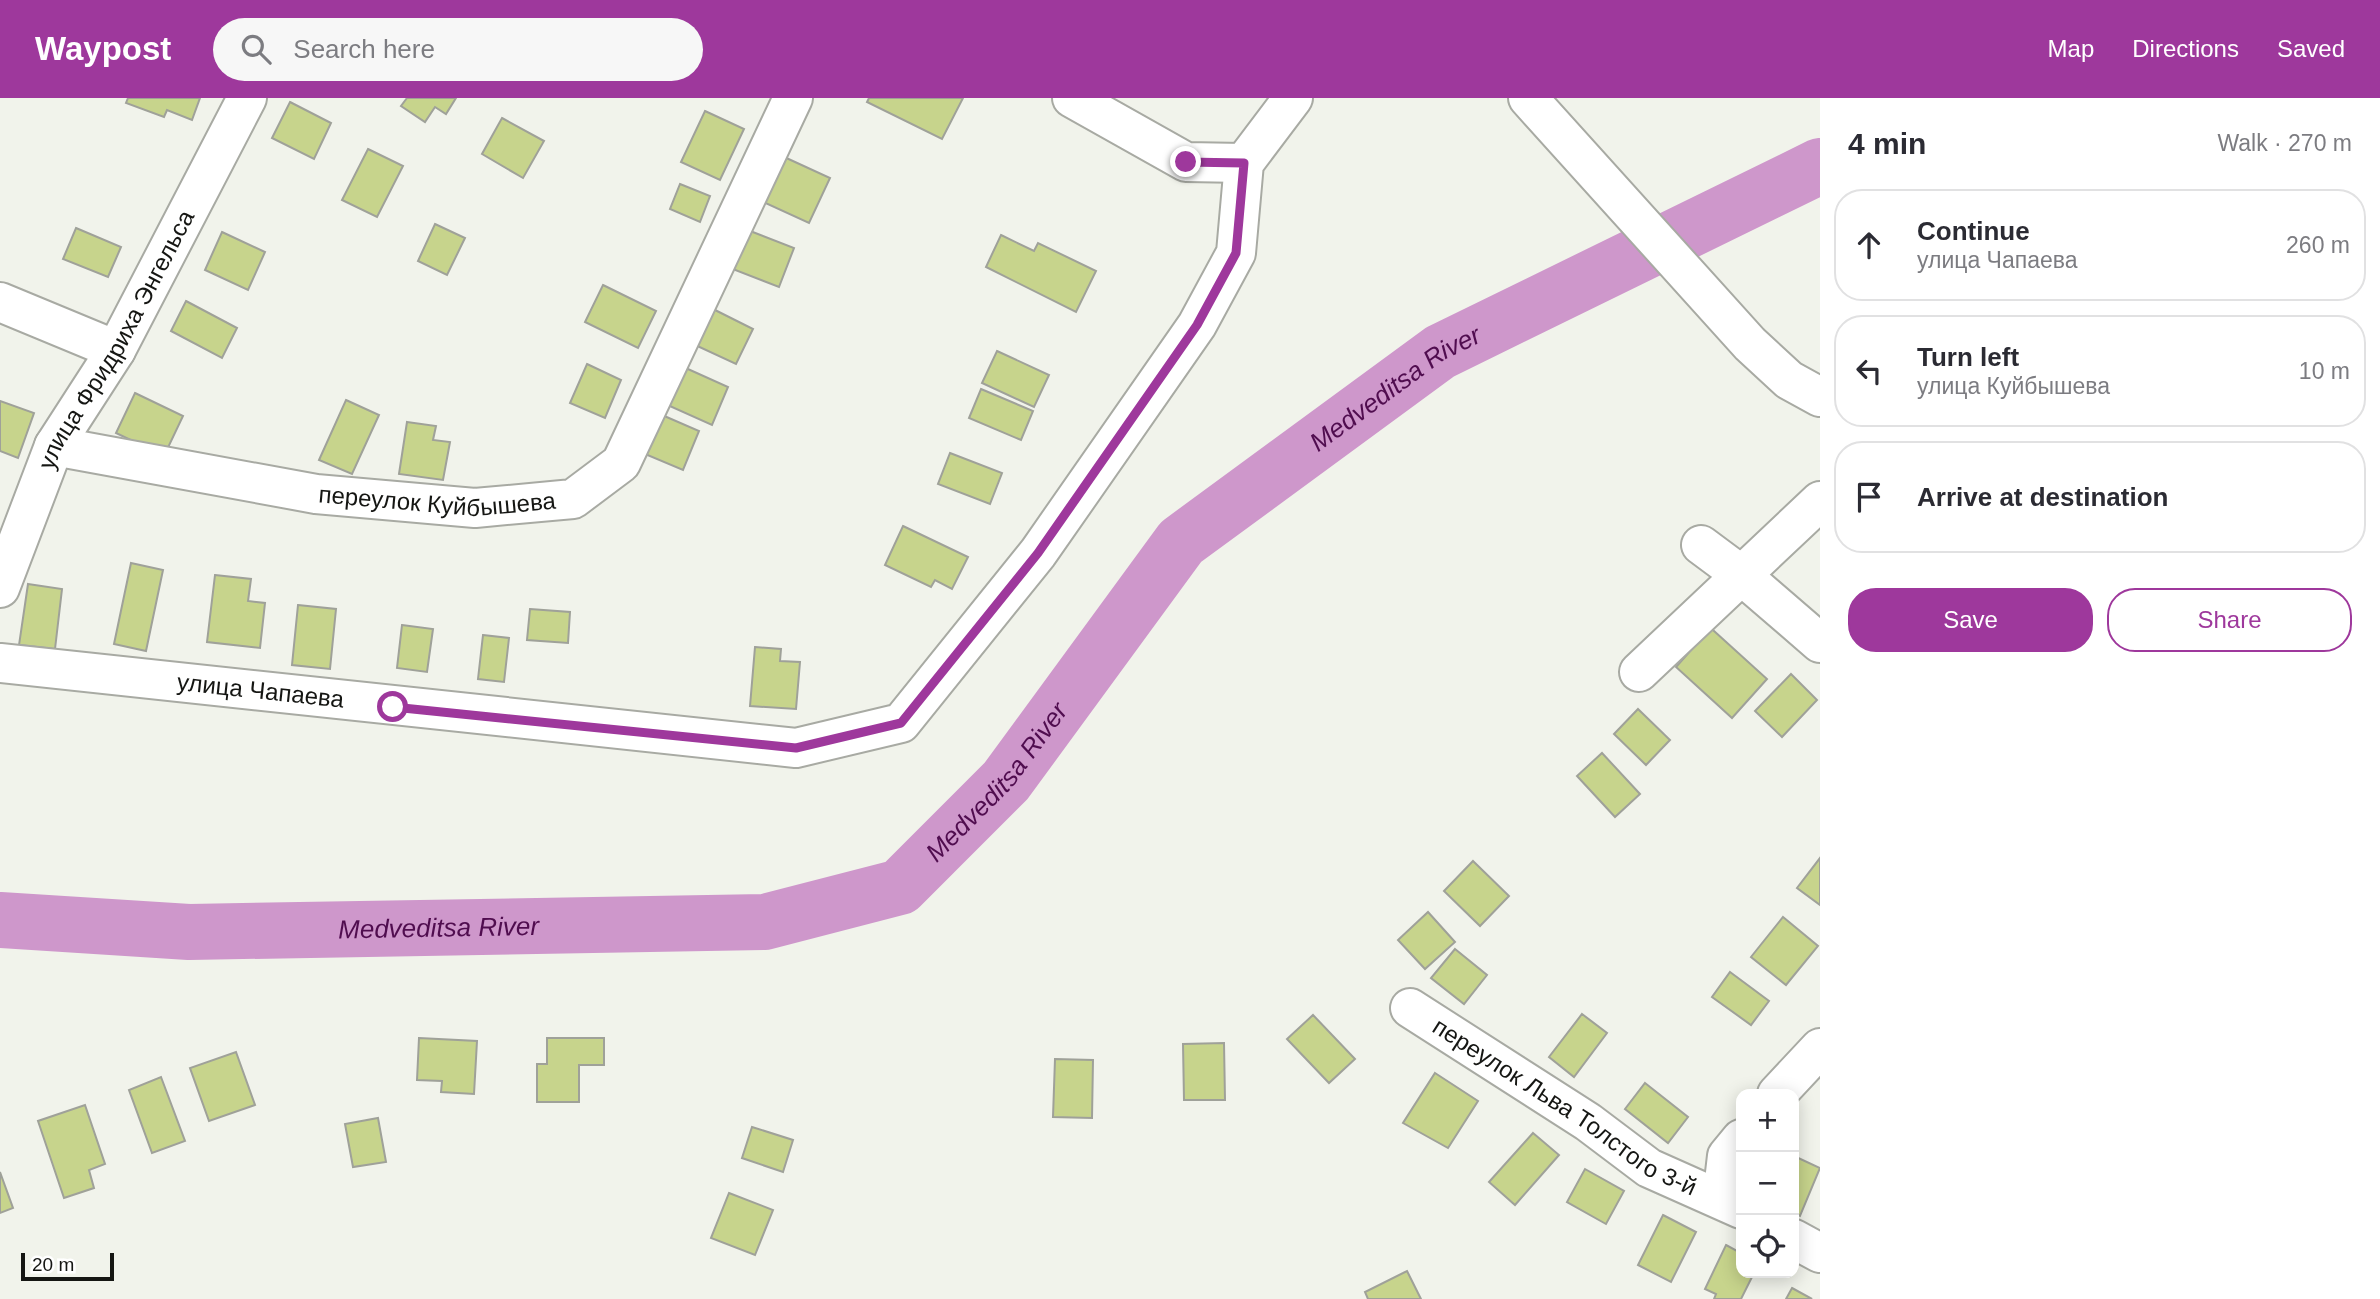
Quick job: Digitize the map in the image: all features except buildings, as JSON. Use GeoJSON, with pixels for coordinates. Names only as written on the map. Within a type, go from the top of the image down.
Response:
{"type":"FeatureCollection","features":[{"type":"Feature","properties":{"kind":"street","name":"улица Фридриха Энгельса"},"geometry":{"type":"LineString","coordinates":[[0,588],[54,446],[116,350],[247,98]]}},
{"type":"Feature","properties":{"kind":"street","name":"переулок Куйбышева"},"geometry":{"type":"LineString","coordinates":[[54,446],[316,494],[475,508],[573,499],[621,463],[793,98]]}},
{"type":"Feature","properties":{"kind":"street"},"geometry":{"type":"LineString","coordinates":[[1072,98],[1186,162],[1244,163],[1293,98]]}},
{"type":"Feature","properties":{"kind":"street"},"geometry":{"type":"LineString","coordinates":[[1528,98],[1750,344],[1789,380],[1820,397]]}},
{"type":"Feature","properties":{"kind":"street","name":"улица Чапаева"},"geometry":{"type":"LineString","coordinates":[[0,663],[796,748],[901,723],[1038,553],[1197,325],[1236,253],[1244,163]]}},
{"type":"Feature","properties":{"kind":"street"},"geometry":{"type":"LineString","coordinates":[[0,302],[116,350]]}},
{"type":"Feature","properties":{"kind":"street"},"geometry":{"type":"LineString","coordinates":[[1639,672],[1820,501]]}},
{"type":"Feature","properties":{"kind":"street"},"geometry":{"type":"LineString","coordinates":[[1701,545],[1741,574],[1820,643]]}},
{"type":"Feature","properties":{"kind":"street","name":"переулок Льва Толстого 3-й"},"geometry":{"type":"LineString","coordinates":[[1410,1008],[1588,1122],[1649,1168],[1732,1204],[1727,1156],[1736,1145]]}},
{"type":"Feature","properties":{"kind":"street"},"geometry":{"type":"LineString","coordinates":[[1782,1089],[1820,1048]]}},
{"type":"Feature","properties":{"kind":"street"},"geometry":{"type":"LineString","coordinates":[[1799,1242],[1820,1253]]}},
{"type":"Feature","properties":{"kind":"waterway","name":"Medveditsa River"},"geometry":{"type":"LineString","coordinates":[[0,920],[189,932],[765,922],[900,887],[1006,781],[1181,542],[1440,352],[1820,166]]}},
{"type":"Feature","properties":{"kind":"route"},"geometry":{"type":"LineString","coordinates":[[393,707],[796,748],[901,723],[1038,553],[1197,325],[1236,253],[1244,163],[1186,162]]}}]}
